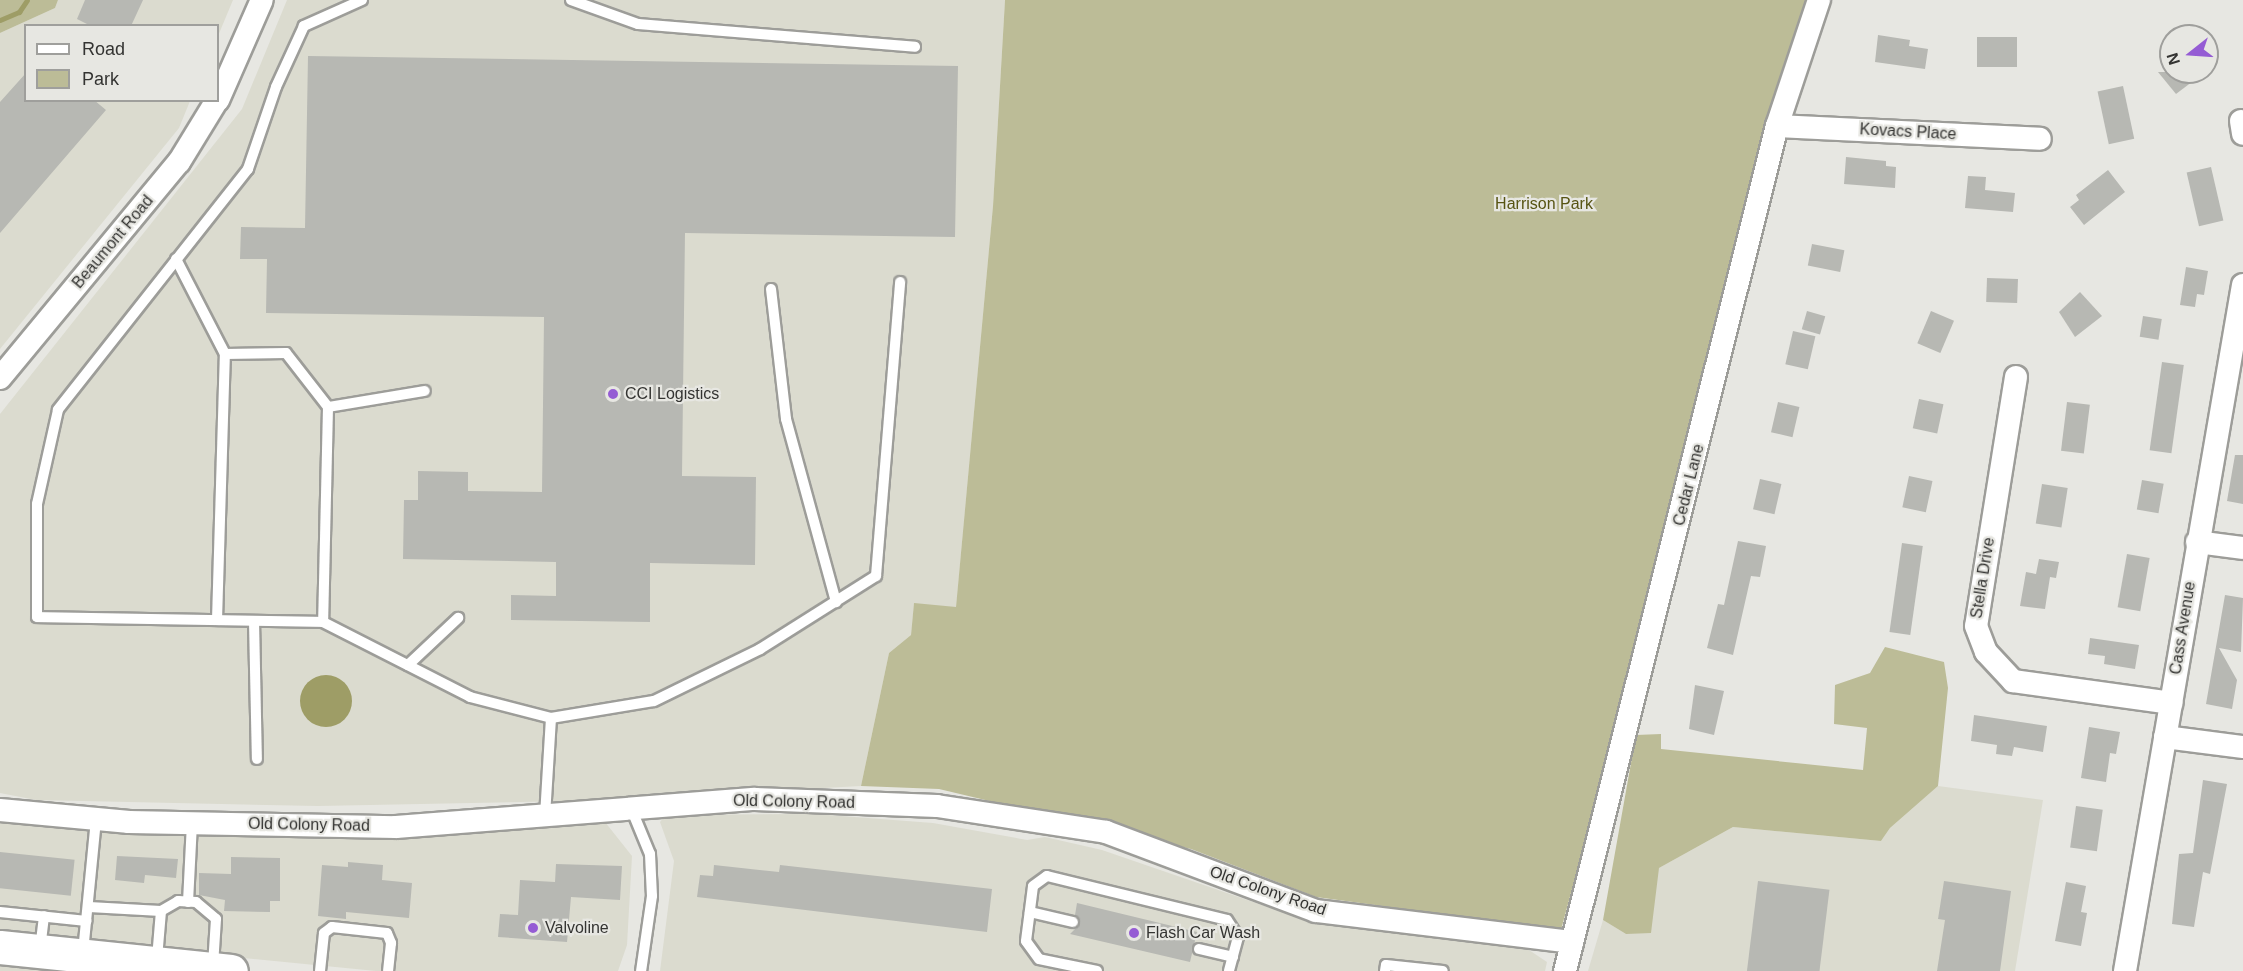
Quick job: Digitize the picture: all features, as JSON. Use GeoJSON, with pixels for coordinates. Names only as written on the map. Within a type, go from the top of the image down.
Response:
{"type":"FeatureCollection","features":[{"type":"Feature","properties":{"kind":"main road"},"geometry":{"type":"LineString","coordinates":[[0,946],[222,970]]}},
{"type":"Feature","properties":{"kind":"street","name":"Beaumont Road"},"geometry":{"type":"LineString","coordinates":[[219,96],[262,0]]}},
{"type":"Feature","properties":{"kind":"street","name":"Cedar Lane"},"geometry":{"type":"LineString","coordinates":[[1565,971],[1777,126],[1819,0]]}},
{"type":"Feature","properties":{"kind":"street","name":"Beaumont Road"},"geometry":{"type":"LineString","coordinates":[[0,378],[179,162],[216,102]]}},
{"type":"Feature","properties":{"kind":"street","name":"Kovacs Place"},"geometry":{"type":"LineString","coordinates":[[1777,126],[2040,139]]}},
{"type":"Feature","properties":{"kind":"street","name":"Cass Avenue"},"geometry":{"type":"LineString","coordinates":[[2125,971],[2197,542],[2236,361],[2243,285]]}},
{"type":"Feature","properties":{"kind":"street","name":"Stella Drive"},"geometry":{"type":"LineString","coordinates":[[2016,377],[1976,626],[1986,652],[2013,681],[2171,703]]}},
{"type":"Feature","properties":{"kind":"street"},"geometry":{"type":"LineString","coordinates":[[2197,542],[2243,548]]}},
{"type":"Feature","properties":{"kind":"street"},"geometry":{"type":"LineString","coordinates":[[2165,737],[2243,747]]}},
{"type":"Feature","properties":{"kind":"street","name":"Old Colony Road"},"geometry":{"type":"LineString","coordinates":[[0,810],[96,819],[396,827],[755,799],[937,806],[1106,832],[1316,911],[1572,942]]}},
{"type":"Feature","properties":{"kind":"lane"},"geometry":{"type":"LineString","coordinates":[[362,0],[304,26],[276,87],[248,168],[58,410],[37,504],[37,617],[323,622],[470,697],[551,718],[654,701],[760,649],[876,576],[900,282]]}},
{"type":"Feature","properties":{"kind":"lane"},"geometry":{"type":"LineString","coordinates":[[571,0],[638,24],[915,47]]}},
{"type":"Feature","properties":{"kind":"lane"},"geometry":{"type":"LineString","coordinates":[[176,259],[225,354],[217,620]]}},
{"type":"Feature","properties":{"kind":"lane"},"geometry":{"type":"LineString","coordinates":[[771,289],[786,419],[836,602]]}},
{"type":"Feature","properties":{"kind":"lane"},"geometry":{"type":"LineString","coordinates":[[225,354],[286,353],[328,407],[323,622]]}},
{"type":"Feature","properties":{"kind":"lane"},"geometry":{"type":"LineString","coordinates":[[328,407],[425,392]]}},
{"type":"Feature","properties":{"kind":"lane"},"geometry":{"type":"LineString","coordinates":[[408,665],[458,618]]}},
{"type":"Feature","properties":{"kind":"lane"},"geometry":{"type":"LineString","coordinates":[[254,621],[257,759]]}},
{"type":"Feature","properties":{"kind":"lane"},"geometry":{"type":"LineString","coordinates":[[545,815],[551,718]]}},
{"type":"Feature","properties":{"kind":"lane"},"geometry":{"type":"LineString","coordinates":[[631,807],[650,854],[652,896],[641,971]]}},
{"type":"Feature","properties":{"kind":"lane"},"geometry":{"type":"LineString","coordinates":[[83,955],[96,819]]}},
{"type":"Feature","properties":{"kind":"lane"},"geometry":{"type":"LineString","coordinates":[[188,902],[192,823]]}},
{"type":"Feature","properties":{"kind":"lane"},"geometry":{"type":"LineString","coordinates":[[1098,971],[1040,959],[1026,941],[1033,886],[1047,876],[1227,920],[1238,937],[1229,971]]}},
{"type":"Feature","properties":{"kind":"lane"},"geometry":{"type":"LineString","coordinates":[[89,908],[160,910],[178,901],[196,902],[216,919],[222,970]]}},
{"type":"Feature","properties":{"kind":"lane"},"geometry":{"type":"LineString","coordinates":[[157,963],[160,910]]}},
{"type":"Feature","properties":{"kind":"lane"},"geometry":{"type":"LineString","coordinates":[[0,912],[87,921]]}},
{"type":"Feature","properties":{"kind":"lane"},"geometry":{"type":"LineString","coordinates":[[1030,912],[1074,922]]}},
{"type":"Feature","properties":{"kind":"lane"},"geometry":{"type":"LineString","coordinates":[[40,951],[44,916]]}},
{"type":"Feature","properties":{"kind":"lane"},"geometry":{"type":"LineString","coordinates":[[320,971],[324,933],[332,927],[387,933],[391,943],[388,971]]}},
{"type":"Feature","properties":{"kind":"lane"},"geometry":{"type":"LineString","coordinates":[[1198,949],[1233,957]]}},
{"type":"Feature","properties":{"kind":"lane"},"geometry":{"type":"LineString","coordinates":[[1385,971],[1386,965],[1443,971]]}},
{"type":"Feature","properties":{"kind":"shaded area"},"geometry":{"type":"Polygon","coordinates":[[[58,0],[233,0],[219,34],[219,24],[24,24],[24,102],[190,102],[179,128],[0,349],[0,33],[55,8],[58,0]]]}},
{"type":"Feature","properties":{"kind":"shaded area"},"geometry":{"type":"Polygon","coordinates":[[[287,0],[1005,0],[993,206],[956,608],[914,604],[911,635],[889,653],[861,786],[572,801],[318,806],[36,800],[0,793],[0,414],[242,109],[287,0]]]}},
{"type":"Feature","properties":{"kind":"shaded area"},"geometry":{"type":"Polygon","coordinates":[[[321,675],[331,675],[341,679],[348,686],[352,701],[348,716],[341,723],[331,727],[321,727],[311,723],[304,716],[300,706],[300,696],[304,686],[311,679],[321,675]]]}},
{"type":"Feature","properties":{"kind":"shaded area"},"geometry":{"type":"Polygon","coordinates":[[[1938,786],[2043,800],[2015,971],[1588,971],[1603,920],[1626,934],[1659,868],[1733,827],[1881,841],[1890,828],[1938,786]]]}},
{"type":"Feature","properties":{"kind":"shaded area"},"geometry":{"type":"Polygon","coordinates":[[[815,814],[933,823],[1027,840],[1045,837],[1102,850],[1314,923],[1529,950],[1547,962],[1545,971],[660,971],[674,861],[660,822],[666,815],[815,814]]]}},
{"type":"Feature","properties":{"kind":"shaded area"},"geometry":{"type":"Polygon","coordinates":[[[0,816],[366,835],[495,831],[605,822],[632,856],[627,945],[618,971],[376,971],[0,934],[0,816]]]}},
{"type":"Feature","properties":{"kind":"shaded area"},"geometry":{"type":"Polygon","coordinates":[[[0,963],[71,971],[0,971],[0,963]]]}},
{"type":"Feature","properties":{"kind":"green space"},"geometry":{"type":"Polygon","coordinates":[[[0,0],[58,0],[55,8],[0,33],[0,0]]]}},
{"type":"Feature","properties":{"kind":"green space","name":"Harrison Park"},"geometry":{"type":"Polygon","coordinates":[[[1005,0],[1811,0],[1561,930],[1316,897],[1191,849],[939,789],[861,786],[889,653],[911,635],[914,603],[956,607],[993,206],[1005,0]]]}},
{"type":"Feature","properties":{"kind":"green space"},"geometry":{"type":"Polygon","coordinates":[[[1885,647],[1944,662],[1948,688],[1938,786],[1890,828],[1881,841],[1733,827],[1659,868],[1651,933],[1626,934],[1603,920],[1636,735],[1661,734],[1661,749],[1863,770],[1867,728],[1834,724],[1835,685],[1870,673],[1885,647]]]}},
{"type":"Feature","properties":{"kind":"building"},"geometry":{"type":"Polygon","coordinates":[[[85,0],[143,0],[132,24],[87,24],[77,19],[85,0]]]}},
{"type":"Feature","properties":{"kind":"building"},"geometry":{"type":"Polygon","coordinates":[[[1878,35],[1910,40],[1909,46],[1928,49],[1925,69],[1875,62],[1878,35]]]}},
{"type":"Feature","properties":{"kind":"building"},"geometry":{"type":"Polygon","coordinates":[[[1977,37],[2017,37],[2017,67],[1977,67],[1977,37]]]}},
{"type":"Feature","properties":{"kind":"building","name":"CCI Logistics"},"geometry":{"type":"Polygon","coordinates":[[[308,56],[958,66],[955,237],[685,233],[682,476],[756,477],[755,565],[650,563],[650,622],[511,620],[511,595],[556,596],[556,562],[403,559],[404,500],[418,500],[418,471],[468,472],[468,491],[542,492],[544,317],[266,313],[267,259],[240,259],[241,227],[305,228],[308,56]]]}},
{"type":"Feature","properties":{"kind":"building"},"geometry":{"type":"Polygon","coordinates":[[[24,75],[24,102],[96,102],[106,110],[0,233],[0,102],[24,75]]]}},
{"type":"Feature","properties":{"kind":"building"},"geometry":{"type":"Polygon","coordinates":[[[2168,84],[2189,84],[2176,94],[2168,84]]]}},
{"type":"Feature","properties":{"kind":"building"},"geometry":{"type":"Polygon","coordinates":[[[2123,86],[2134,139],[2109,144],[2098,91],[2123,86]]]}},
{"type":"Feature","properties":{"kind":"building"},"geometry":{"type":"Polygon","coordinates":[[[1846,157],[1886,161],[1886,166],[1896,167],[1895,188],[1844,184],[1846,157]]]}},
{"type":"Feature","properties":{"kind":"building"},"geometry":{"type":"Polygon","coordinates":[[[2211,167],[2223,221],[2199,226],[2187,173],[2211,167]]]}},
{"type":"Feature","properties":{"kind":"building"},"geometry":{"type":"Polygon","coordinates":[[[2108,170],[2125,192],[2084,225],[2070,207],[2079,200],[2076,195],[2108,170]]]}},
{"type":"Feature","properties":{"kind":"building"},"geometry":{"type":"Polygon","coordinates":[[[1968,176],[1986,177],[1985,190],[2015,193],[2013,212],[1965,208],[1968,176]]]}},
{"type":"Feature","properties":{"kind":"building"},"geometry":{"type":"Polygon","coordinates":[[[1812,244],[1844,250],[1840,272],[1808,266],[1812,244]]]}},
{"type":"Feature","properties":{"kind":"building"},"geometry":{"type":"Polygon","coordinates":[[[2186,267],[2208,271],[2204,295],[2197,294],[2195,307],[2180,305],[2186,267]]]}},
{"type":"Feature","properties":{"kind":"building"},"geometry":{"type":"Polygon","coordinates":[[[1987,278],[2018,279],[2017,303],[1986,302],[1987,278]]]}},
{"type":"Feature","properties":{"kind":"building"},"geometry":{"type":"Polygon","coordinates":[[[2080,292],[2102,316],[2075,337],[2059,312],[2080,292]]]}},
{"type":"Feature","properties":{"kind":"building"},"geometry":{"type":"Polygon","coordinates":[[[1807,311],[1825,316],[1820,335],[1802,329],[1807,311]]]}},
{"type":"Feature","properties":{"kind":"building"},"geometry":{"type":"Polygon","coordinates":[[[1931,311],[1954,321],[1940,353],[1917,343],[1931,311]]]}},
{"type":"Feature","properties":{"kind":"building"},"geometry":{"type":"Polygon","coordinates":[[[2143,316],[2162,319],[2158,340],[2140,337],[2143,316]]]}},
{"type":"Feature","properties":{"kind":"building"},"geometry":{"type":"Polygon","coordinates":[[[1793,331],[1815,336],[1808,369],[1785,364],[1793,331]]]}},
{"type":"Feature","properties":{"kind":"building"},"geometry":{"type":"Polygon","coordinates":[[[2162,362],[2184,365],[2171,453],[2150,450],[2162,362]]]}},
{"type":"Feature","properties":{"kind":"building"},"geometry":{"type":"Polygon","coordinates":[[[1919,399],[1943,404],[1937,434],[1913,428],[1919,399]]]}},
{"type":"Feature","properties":{"kind":"building"},"geometry":{"type":"Polygon","coordinates":[[[1778,402],[1799,407],[1792,437],[1771,432],[1778,402]]]}},
{"type":"Feature","properties":{"kind":"building"},"geometry":{"type":"Polygon","coordinates":[[[2067,402],[2090,405],[2084,453],[2061,451],[2067,402]]]}},
{"type":"Feature","properties":{"kind":"building"},"geometry":{"type":"Polygon","coordinates":[[[2235,455],[2243,455],[2243,504],[2227,501],[2235,455]]]}},
{"type":"Feature","properties":{"kind":"building"},"geometry":{"type":"Polygon","coordinates":[[[1909,476],[1932,481],[1926,512],[1902,507],[1909,476]]]}},
{"type":"Feature","properties":{"kind":"building"},"geometry":{"type":"Polygon","coordinates":[[[1760,479],[1781,484],[1774,514],[1753,509],[1760,479]]]}},
{"type":"Feature","properties":{"kind":"building"},"geometry":{"type":"Polygon","coordinates":[[[2142,480],[2164,484],[2158,513],[2137,510],[2142,480]]]}},
{"type":"Feature","properties":{"kind":"building"},"geometry":{"type":"Polygon","coordinates":[[[2042,484],[2068,488],[2061,528],[2036,524],[2042,484]]]}},
{"type":"Feature","properties":{"kind":"building"},"geometry":{"type":"Polygon","coordinates":[[[1738,541],[1766,546],[1760,577],[1751,576],[1733,655],[1707,648],[1718,604],[1724,605],[1738,541]]]}},
{"type":"Feature","properties":{"kind":"building"},"geometry":{"type":"Polygon","coordinates":[[[1902,543],[1923,546],[1910,635],[1889,632],[1902,543]]]}},
{"type":"Feature","properties":{"kind":"building"},"geometry":{"type":"Polygon","coordinates":[[[2127,554],[2150,558],[2140,611],[2118,607],[2127,554]]]}},
{"type":"Feature","properties":{"kind":"building"},"geometry":{"type":"Polygon","coordinates":[[[2039,559],[2059,562],[2056,578],[2050,577],[2045,609],[2020,606],[2026,572],[2036,574],[2039,559]]]}},
{"type":"Feature","properties":{"kind":"building"},"geometry":{"type":"Polygon","coordinates":[[[2225,595],[2243,598],[2241,652],[2219,648],[2237,680],[2232,709],[2206,704],[2225,595]]]}},
{"type":"Feature","properties":{"kind":"building"},"geometry":{"type":"Polygon","coordinates":[[[2090,638],[2139,645],[2135,669],[2104,664],[2105,656],[2088,654],[2090,638]]]}},
{"type":"Feature","properties":{"kind":"building"},"geometry":{"type":"Polygon","coordinates":[[[1695,685],[1724,691],[1714,735],[1689,729],[1695,685]]]}},
{"type":"Feature","properties":{"kind":"building"},"geometry":{"type":"Polygon","coordinates":[[[1974,715],[2047,726],[2043,752],[2014,747],[2012,756],[1996,754],[1997,745],[1971,741],[1974,715]]]}},
{"type":"Feature","properties":{"kind":"building"},"geometry":{"type":"Polygon","coordinates":[[[2089,727],[2120,732],[2116,754],[2110,753],[2106,782],[2081,778],[2089,727]]]}},
{"type":"Feature","properties":{"kind":"building"},"geometry":{"type":"Polygon","coordinates":[[[2203,780],[2227,784],[2210,874],[2203,872],[2194,927],[2172,924],[2179,854],[2193,853],[2203,780]]]}},
{"type":"Feature","properties":{"kind":"building"},"geometry":{"type":"Polygon","coordinates":[[[2076,806],[2103,810],[2097,851],[2070,848],[2076,806]]]}},
{"type":"Feature","properties":{"kind":"building"},"geometry":{"type":"Polygon","coordinates":[[[0,852],[75,860],[71,896],[0,888],[0,852]]]}},
{"type":"Feature","properties":{"kind":"building"},"geometry":{"type":"Polygon","coordinates":[[[117,856],[178,859],[176,878],[145,875],[144,883],[115,880],[117,856]]]}},
{"type":"Feature","properties":{"kind":"building"},"geometry":{"type":"Polygon","coordinates":[[[231,857],[280,858],[280,901],[270,901],[270,912],[224,911],[225,900],[199,895],[199,873],[231,874],[231,857]]]}},
{"type":"Feature","properties":{"kind":"building"},"geometry":{"type":"Polygon","coordinates":[[[348,862],[383,865],[382,880],[412,883],[409,918],[346,912],[346,919],[318,916],[322,865],[348,867],[348,862]]]}},
{"type":"Feature","properties":{"kind":"building"},"geometry":{"type":"Polygon","coordinates":[[[556,864],[622,866],[620,900],[571,897],[567,942],[498,937],[500,914],[518,915],[520,880],[555,882],[556,864]]]}},
{"type":"Feature","properties":{"kind":"building"},"geometry":{"type":"Polygon","coordinates":[[[714,865],[779,872],[780,865],[992,889],[987,932],[697,897],[700,875],[713,876],[714,865]]]}},
{"type":"Feature","properties":{"kind":"building"},"geometry":{"type":"Polygon","coordinates":[[[1758,881],[1829,890],[1819,971],[1747,971],[1758,881]]]}},
{"type":"Feature","properties":{"kind":"building"},"geometry":{"type":"Polygon","coordinates":[[[1944,881],[2011,891],[2000,971],[1937,971],[1945,920],[1938,919],[1944,881]]]}},
{"type":"Feature","properties":{"kind":"building"},"geometry":{"type":"Polygon","coordinates":[[[2066,882],[2086,886],[2081,912],[2087,913],[2081,946],[2055,941],[2066,882]]]}},
{"type":"Feature","properties":{"kind":"building","name":"Flash Car Wash"},"geometry":{"type":"Polygon","coordinates":[[[1077,903],[1197,932],[1190,962],[1070,934],[1080,924],[1075,915],[1077,903]]]}},
{"type":"Feature","properties":{"kind":"waterway"},"geometry":{"type":"LineString","coordinates":[[0,20],[19,12],[27,0]]}},
{"type":"Feature","properties":{"kind":"place","name":"CCI Logistics"},"geometry":{"type":"Point","coordinates":[613,394]}},
{"type":"Feature","properties":{"kind":"place","name":"Valvoline"},"geometry":{"type":"Point","coordinates":[533,928]}},
{"type":"Feature","properties":{"kind":"place","name":"Flash Car Wash"},"geometry":{"type":"Point","coordinates":[1134,933]}}]}
